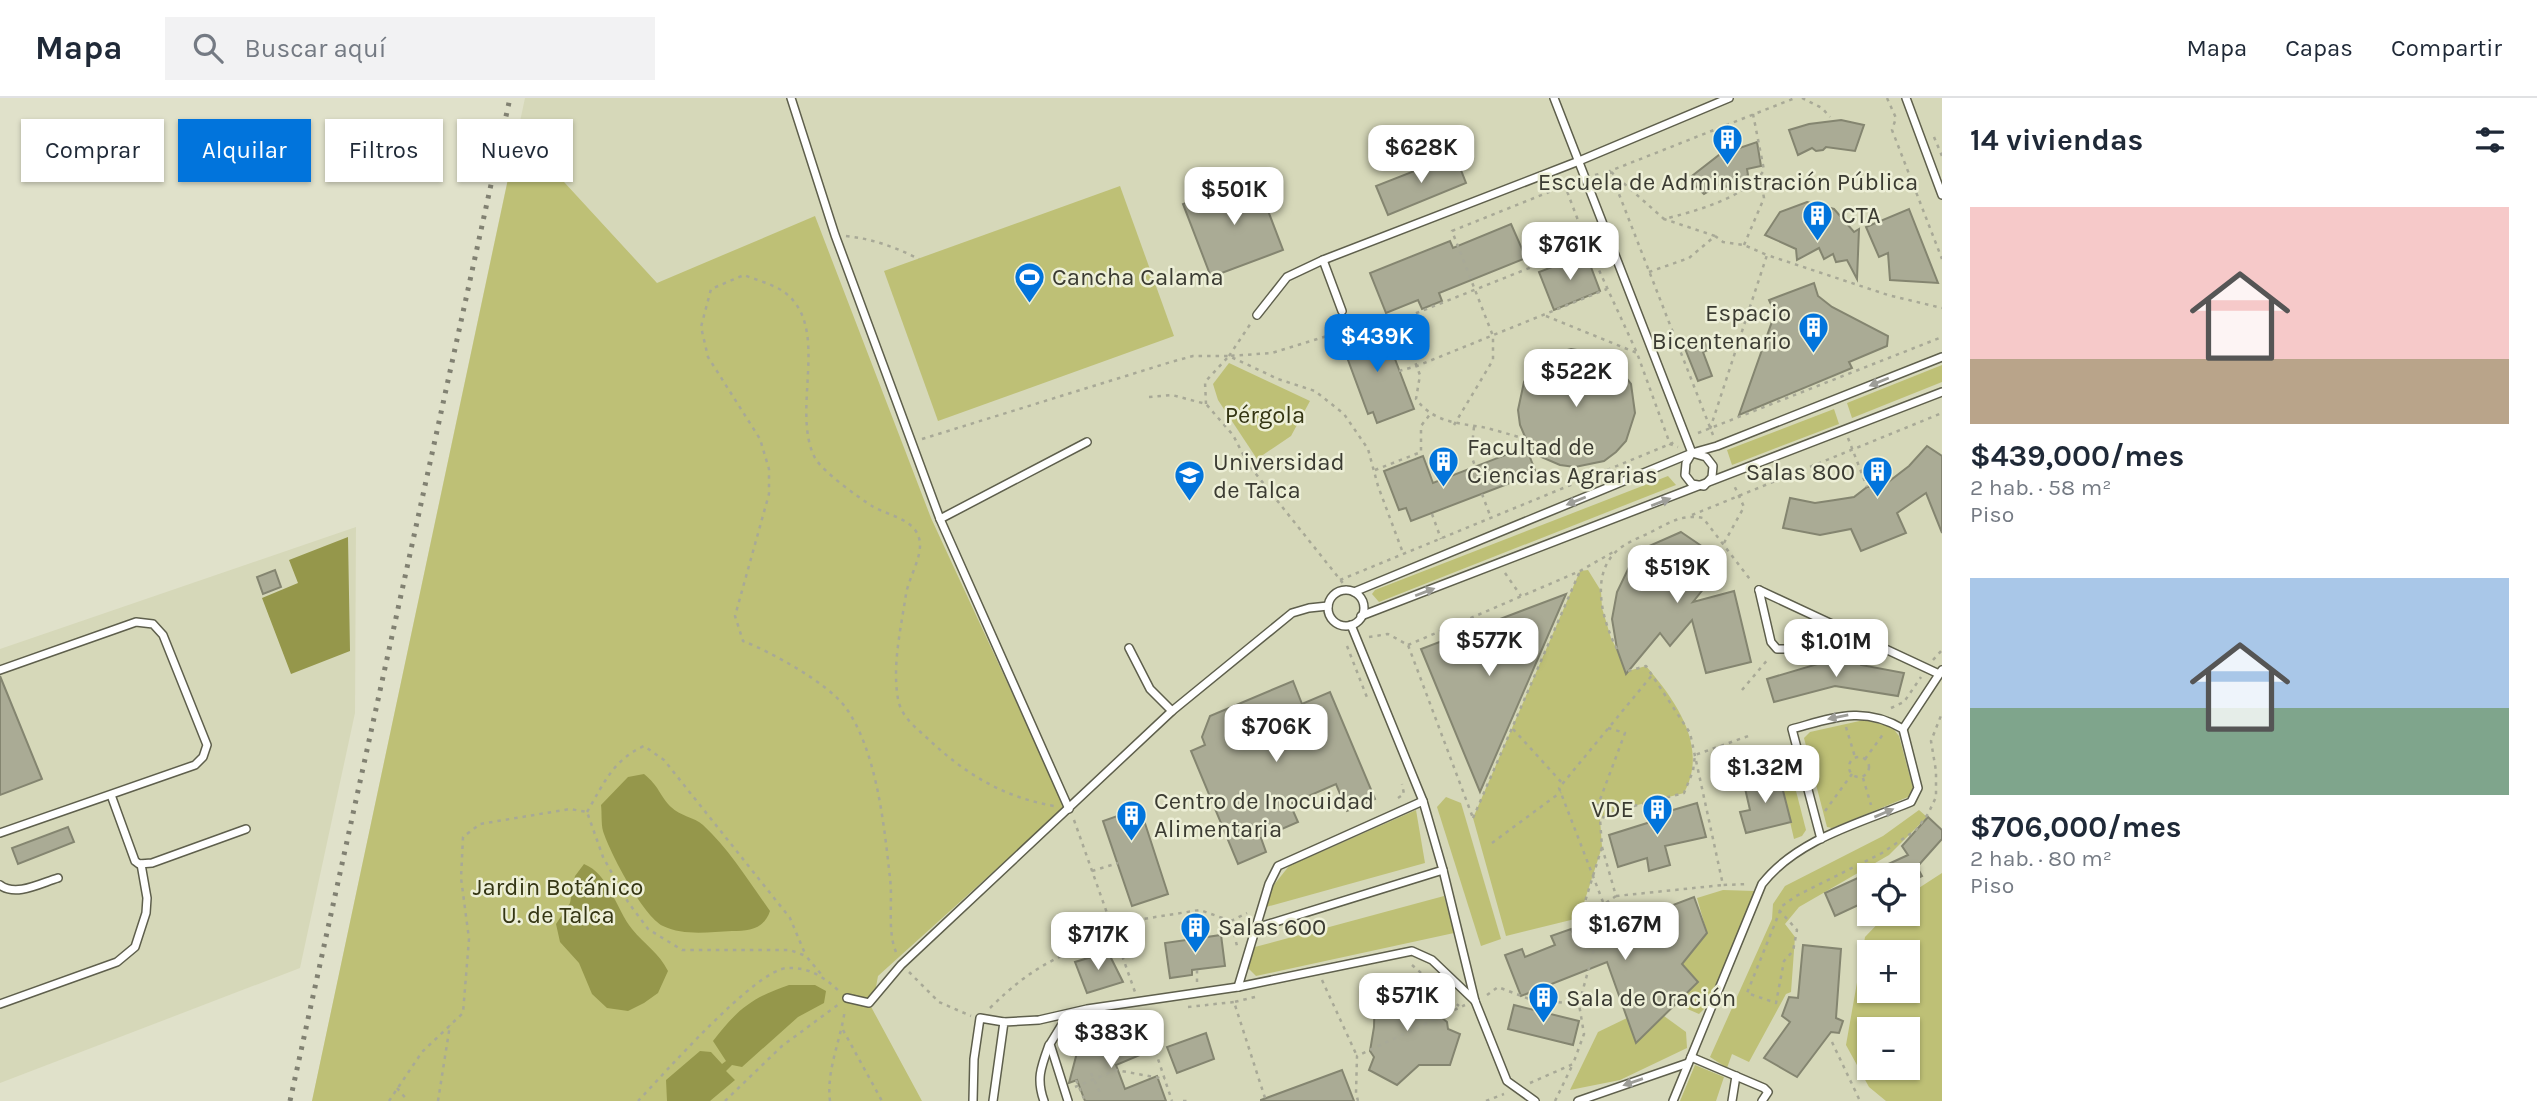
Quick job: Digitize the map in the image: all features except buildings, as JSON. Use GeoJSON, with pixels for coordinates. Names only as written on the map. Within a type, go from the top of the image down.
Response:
{"type":"FeatureCollection","features":[{"type":"Feature","properties":{"kind":"lane"},"geometry":{"type":"LineString","coordinates":[[791,98],[835,235],[940,519],[1069,809]]}},
{"type":"Feature","properties":{"kind":"lane"},"geometry":{"type":"LineString","coordinates":[[1555,98],[1692,453]]}},
{"type":"Feature","properties":{"kind":"lane"},"geometry":{"type":"LineString","coordinates":[[1256,315],[1287,277],[1323,260],[1579,161],[1729,98]]}},
{"type":"Feature","properties":{"kind":"lane"},"geometry":{"type":"LineString","coordinates":[[1906,98],[1942,195]]}},
{"type":"Feature","properties":{"kind":"lane"},"geometry":{"type":"LineString","coordinates":[[1323,260],[1342,311]]}},
{"type":"Feature","properties":{"kind":"lane"},"geometry":{"type":"LineString","coordinates":[[1942,356],[1717,446],[1692,453],[1351,591],[1334,593],[1328,613],[1337,624],[1351,625],[1361,616],[1942,392]]}},
{"type":"Feature","properties":{"kind":"lane"},"geometry":{"type":"LineString","coordinates":[[940,519],[1087,442]]}},
{"type":"Feature","properties":{"kind":"lane"},"geometry":{"type":"LineString","coordinates":[[1692,453],[1686,463],[1685,475],[1692,484],[1704,486]]}},
{"type":"Feature","properties":{"kind":"lane"},"geometry":{"type":"LineString","coordinates":[[1692,453],[1706,457],[1713,466],[1712,477],[1704,486]]}},
{"type":"Feature","properties":{"kind":"lane"},"geometry":{"type":"LineString","coordinates":[[1759,590],[1771,642],[1777,649],[1786,649],[1844,628]]}},
{"type":"Feature","properties":{"kind":"lane"},"geometry":{"type":"LineString","coordinates":[[1759,590],[1940,672],[1903,729]]}},
{"type":"Feature","properties":{"kind":"lane"},"geometry":{"type":"LineString","coordinates":[[1351,591],[1363,602],[1361,616]]}},
{"type":"Feature","properties":{"kind":"lane"},"geometry":{"type":"LineString","coordinates":[[847,998],[869,1003],[901,965],[1172,711],[1292,613],[1328,606]]}},
{"type":"Feature","properties":{"kind":"lane"},"geometry":{"type":"LineString","coordinates":[[0,670],[136,622],[147,622],[159,629],[206,739],[206,751],[195,765],[0,833]]}},
{"type":"Feature","properties":{"kind":"lane"},"geometry":{"type":"LineString","coordinates":[[1351,625],[1423,801],[1475,1001],[1507,1081],[1535,1101]]}},
{"type":"Feature","properties":{"kind":"lane"},"geometry":{"type":"LineString","coordinates":[[1129,648],[1150,689],[1172,711]]}},
{"type":"Feature","properties":{"kind":"lane"},"geometry":{"type":"LineString","coordinates":[[1673,1101],[1762,884],[1777,865],[1821,839],[1911,802],[1918,788],[1903,729],[1872,716],[1846,714],[1792,729],[1821,839]]}},
{"type":"Feature","properties":{"kind":"lane"},"geometry":{"type":"LineString","coordinates":[[111,795],[135,861],[141,864],[152,863],[246,829]]}},
{"type":"Feature","properties":{"kind":"lane"},"geometry":{"type":"LineString","coordinates":[[1238,987],[1269,884],[1278,866],[1423,801]]}},
{"type":"Feature","properties":{"kind":"lane"},"geometry":{"type":"LineString","coordinates":[[0,1004],[117,962],[135,947],[146,913],[141,864]]}},
{"type":"Feature","properties":{"kind":"lane"},"geometry":{"type":"LineString","coordinates":[[1256,928],[1443,870]]}},
{"type":"Feature","properties":{"kind":"lane"},"geometry":{"type":"LineString","coordinates":[[0,885],[7,890],[17,890],[58,878]]}},
{"type":"Feature","properties":{"kind":"lane"},"geometry":{"type":"LineString","coordinates":[[973,1101],[974,1059],[980,1018],[1004,1022],[1039,1020],[1087,1009],[1238,987],[1412,951],[1432,960],[1475,1001]]}},
{"type":"Feature","properties":{"kind":"lane"},"geometry":{"type":"LineString","coordinates":[[1044,1101],[1038,1086],[1038,1074],[1049,1044],[1061,1026],[1087,1009]]}},
{"type":"Feature","properties":{"kind":"lane"},"geometry":{"type":"LineString","coordinates":[[993,1101],[1004,1022]]}},
{"type":"Feature","properties":{"kind":"lane"},"geometry":{"type":"LineString","coordinates":[[1049,1044],[1068,1101]]}},
{"type":"Feature","properties":{"kind":"lane"},"geometry":{"type":"LineString","coordinates":[[1578,1101],[1689,1060],[1736,1076],[1768,1092],[1762,1101]]}},
{"type":"Feature","properties":{"kind":"lane"},"geometry":{"type":"LineString","coordinates":[[1732,1101],[1736,1076]]}},
{"type":"Feature","properties":{"kind":"path"},"geometry":{"type":"LineString","coordinates":[[1454,425],[1493,360],[1493,336],[1452,231],[1795,98]]}},
{"type":"Feature","properties":{"kind":"path"},"geometry":{"type":"LineString","coordinates":[[1802,98],[1822,108],[1830,117]]}},
{"type":"Feature","properties":{"kind":"path"},"geometry":{"type":"LineString","coordinates":[[1887,98],[1896,118],[1892,130],[1942,259]]}},
{"type":"Feature","properties":{"kind":"path"},"geometry":{"type":"LineString","coordinates":[[1744,245],[1764,198],[1760,176],[1764,164],[1753,114]]}},
{"type":"Feature","properties":{"kind":"path"},"geometry":{"type":"LineString","coordinates":[[1610,170],[1664,219],[1715,236],[1723,242],[1744,245],[1888,295],[1942,308]]}},
{"type":"Feature","properties":{"kind":"path"},"geometry":{"type":"LineString","coordinates":[[1610,170],[1710,429]]}},
{"type":"Feature","properties":{"kind":"path"},"geometry":{"type":"LineString","coordinates":[[1664,219],[1704,209],[1760,176]]}},
{"type":"Feature","properties":{"kind":"path"},"geometry":{"type":"LineString","coordinates":[[1565,186],[1587,244],[1637,353],[1670,444]]}},
{"type":"Feature","properties":{"kind":"path"},"geometry":{"type":"LineString","coordinates":[[835,235],[868,239],[897,248],[919,259]]}},
{"type":"Feature","properties":{"kind":"path"},"geometry":{"type":"LineString","coordinates":[[1649,272],[1689,258],[1715,236]]}},
{"type":"Feature","properties":{"kind":"path"},"geometry":{"type":"LineString","coordinates":[[912,442],[1193,356],[1272,353],[1379,320],[1399,320],[1608,237]]}},
{"type":"Feature","properties":{"kind":"path"},"geometry":{"type":"LineString","coordinates":[[1710,429],[1767,255]]}},
{"type":"Feature","properties":{"kind":"path"},"geometry":{"type":"LineString","coordinates":[[1114,934],[1051,959],[1012,985],[980,1018],[964,1015],[939,1002],[901,965],[894,948],[891,880],[878,794],[859,732],[845,706],[815,681],[765,650],[743,641],[735,616],[769,494],[769,469],[760,439],[708,357],[701,327],[711,289],[744,275],[784,292],[804,317],[809,350],[806,392],[811,448],[817,462],[873,506],[909,523],[918,534],[921,547],[909,579],[896,670],[898,702],[908,720],[956,764],[986,785],[1031,802],[1069,809],[1139,1001],[1172,1101]]}},
{"type":"Feature","properties":{"kind":"path"},"geometry":{"type":"LineString","coordinates":[[1399,371],[1607,289]]}},
{"type":"Feature","properties":{"kind":"path"},"geometry":{"type":"LineString","coordinates":[[1206,404],[1205,382],[1229,356],[1256,315]]}},
{"type":"Feature","properties":{"kind":"path"},"geometry":{"type":"LineString","coordinates":[[1544,315],[1637,353]]}},
{"type":"Feature","properties":{"kind":"path"},"geometry":{"type":"LineString","coordinates":[[1399,320],[1420,375],[1416,399],[1431,413],[1454,425],[1526,439]]}},
{"type":"Feature","properties":{"kind":"path"},"geometry":{"type":"LineString","coordinates":[[1710,429],[1942,337]]}},
{"type":"Feature","properties":{"kind":"path"},"geometry":{"type":"LineString","coordinates":[[1229,356],[1278,379],[1315,391],[1344,414],[1368,449],[1378,486],[1404,555]]}},
{"type":"Feature","properties":{"kind":"path"},"geometry":{"type":"LineString","coordinates":[[1149,397],[1172,395],[1206,404],[1233,435],[1248,464],[1351,591]]}},
{"type":"Feature","properties":{"kind":"path"},"geometry":{"type":"LineString","coordinates":[[1374,470],[1421,452],[1421,426],[1431,413]]}},
{"type":"Feature","properties":{"kind":"path"},"geometry":{"type":"LineString","coordinates":[[1580,571],[1473,818],[1408,645],[1580,571],[1679,518],[1942,413]]}},
{"type":"Feature","properties":{"kind":"path"},"geometry":{"type":"LineString","coordinates":[[1474,427],[1471,455],[1475,466]]}},
{"type":"Feature","properties":{"kind":"path"},"geometry":{"type":"LineString","coordinates":[[1845,430],[1867,488]]}},
{"type":"Feature","properties":{"kind":"path"},"geometry":{"type":"LineString","coordinates":[[1340,580],[1670,444],[1692,453]]}},
{"type":"Feature","properties":{"kind":"path"},"geometry":{"type":"LineString","coordinates":[[1482,494],[1491,518]]}},
{"type":"Feature","properties":{"kind":"path"},"geometry":{"type":"LineString","coordinates":[[1432,514],[1441,539]]}},
{"type":"Feature","properties":{"kind":"path"},"geometry":{"type":"LineString","coordinates":[[1690,515],[1703,518],[1759,590]]}},
{"type":"Feature","properties":{"kind":"path"},"geometry":{"type":"LineString","coordinates":[[1617,649],[1602,608],[1601,591],[1605,566],[1619,549]]}},
{"type":"Feature","properties":{"kind":"path"},"geometry":{"type":"LineString","coordinates":[[1497,564],[1521,596]]}},
{"type":"Feature","properties":{"kind":"path"},"geometry":{"type":"LineString","coordinates":[[1742,690],[1777,649]]}},
{"type":"Feature","properties":{"kind":"path"},"geometry":{"type":"LineString","coordinates":[[1891,708],[1904,702],[1942,650]]}},
{"type":"Feature","properties":{"kind":"path"},"geometry":{"type":"LineString","coordinates":[[1628,671],[1646,666],[1690,733],[1723,885]]}},
{"type":"Feature","properties":{"kind":"path"},"geometry":{"type":"LineString","coordinates":[[1604,903],[1559,788],[1653,674]]}},
{"type":"Feature","properties":{"kind":"path"},"geometry":{"type":"LineString","coordinates":[[1779,910],[1797,930],[1793,951],[1784,961],[1776,1003],[1747,993],[1779,910],[1796,896],[1882,853],[1916,830],[1936,797],[1936,771],[1931,741],[1942,713]]}},
{"type":"Feature","properties":{"kind":"path"},"geometry":{"type":"LineString","coordinates":[[1846,726],[1855,757]]}},
{"type":"Feature","properties":{"kind":"path"},"geometry":{"type":"LineString","coordinates":[[1512,727],[1563,784]]}},
{"type":"Feature","properties":{"kind":"path"},"geometry":{"type":"LineString","coordinates":[[1608,728],[1625,733],[1598,805],[1618,810]]}},
{"type":"Feature","properties":{"kind":"path"},"geometry":{"type":"LineString","coordinates":[[1865,759],[1888,728]]}},
{"type":"Feature","properties":{"kind":"path"},"geometry":{"type":"LineString","coordinates":[[1695,755],[1751,735]]}},
{"type":"Feature","properties":{"kind":"path"},"geometry":{"type":"LineString","coordinates":[[806,956],[790,950],[682,950],[648,929],[628,902],[603,857],[587,812],[609,774],[625,755],[644,746],[664,760],[790,918],[806,956],[847,998]]}},
{"type":"Feature","properties":{"kind":"path"},"geometry":{"type":"LineString","coordinates":[[1616,895],[1602,847],[1600,819],[1618,810],[1684,793],[1693,771],[1695,755]]}},
{"type":"Feature","properties":{"kind":"path"},"geometry":{"type":"LineString","coordinates":[[1855,757],[1865,759]]}},
{"type":"Feature","properties":{"kind":"path"},"geometry":{"type":"LineString","coordinates":[[1852,774],[1849,765],[1855,757]]}},
{"type":"Feature","properties":{"kind":"path"},"geometry":{"type":"LineString","coordinates":[[1865,759],[1869,767],[1863,777],[1872,808]]}},
{"type":"Feature","properties":{"kind":"path"},"geometry":{"type":"LineString","coordinates":[[1852,774],[1863,777]]}},
{"type":"Feature","properties":{"kind":"path"},"geometry":{"type":"LineString","coordinates":[[1825,812],[1852,774]]}},
{"type":"Feature","properties":{"kind":"path"},"geometry":{"type":"LineString","coordinates":[[1492,843],[1561,792]]}},
{"type":"Feature","properties":{"kind":"path"},"geometry":{"type":"LineString","coordinates":[[389,1101],[422,1052],[463,1013],[468,939],[461,878],[463,837],[480,824],[570,809],[587,812]]}},
{"type":"Feature","properties":{"kind":"path"},"geometry":{"type":"LineString","coordinates":[[1555,1101],[1584,1034],[1579,1004],[1596,942],[1591,923],[1583,908],[1602,847]]}},
{"type":"Feature","properties":{"kind":"path"},"geometry":{"type":"LineString","coordinates":[[1092,871],[1118,863]]}},
{"type":"Feature","properties":{"kind":"path"},"geometry":{"type":"LineString","coordinates":[[1591,923],[1595,922],[1597,909],[1616,895],[1762,884]]}},
{"type":"Feature","properties":{"kind":"path"},"geometry":{"type":"LineString","coordinates":[[1111,925],[1200,910],[1231,921],[1237,942],[1237,955]]}},
{"type":"Feature","properties":{"kind":"path"},"geometry":{"type":"LineString","coordinates":[[1411,964],[1461,1008]]}},
{"type":"Feature","properties":{"kind":"path"},"geometry":{"type":"LineString","coordinates":[[638,1101],[747,989],[785,968],[821,974]]}},
{"type":"Feature","properties":{"kind":"path"},"geometry":{"type":"LineString","coordinates":[[1197,970],[1197,985]]}},
{"type":"Feature","properties":{"kind":"path"},"geometry":{"type":"LineString","coordinates":[[1310,983],[1323,980],[1357,1056],[1358,1101]]}},
{"type":"Feature","properties":{"kind":"path"},"geometry":{"type":"LineString","coordinates":[[1357,1056],[1461,1008],[1498,987],[1532,1000],[1579,1004]]}},
{"type":"Feature","properties":{"kind":"path"},"geometry":{"type":"LineString","coordinates":[[1259,996],[1234,1002],[1265,1098]]}},
{"type":"Feature","properties":{"kind":"path"},"geometry":{"type":"LineString","coordinates":[[830,1101],[827,1082],[843,1030],[847,998]]}},
{"type":"Feature","properties":{"kind":"path"},"geometry":{"type":"LineString","coordinates":[[725,1101],[782,1046],[847,998]]}},
{"type":"Feature","properties":{"kind":"path"},"geometry":{"type":"LineString","coordinates":[[438,1101],[450,1026]]}},
{"type":"Feature","properties":{"kind":"path"},"geometry":{"type":"LineString","coordinates":[[843,1030],[882,1101]]}},
{"type":"Feature","properties":{"kind":"path"},"geometry":{"type":"LineString","coordinates":[[1832,1042],[1860,1101]]}},
{"type":"Feature","properties":{"kind":"path"},"geometry":{"type":"LineString","coordinates":[[1486,1101],[1573,1064]]}},
{"type":"Feature","properties":{"kind":"path"},"geometry":{"type":"LineString","coordinates":[[1065,1092],[1116,1070],[1165,1079]]}},
{"type":"Feature","properties":{"kind":"path"},"geometry":{"type":"LineString","coordinates":[[1091,1073],[1101,1095]]}},
{"type":"Feature","properties":{"kind":"path"},"geometry":{"type":"LineString","coordinates":[[1076,1080],[1085,1101]]}},
{"type":"Feature","properties":{"kind":"path"},"geometry":{"type":"LineString","coordinates":[[397,1088],[408,1101]]}},
{"type":"Feature","properties":{"kind":"path"},"geometry":{"type":"LineString","coordinates":[[1183,1101],[1189,1101]]}},
{"type":"Feature","properties":{"kind":"shaded area","name":"Universidad de Talca"},"geometry":{"type":"Polygon","coordinates":[[[525,98],[1942,98],[1942,1101],[312,1101],[507,182],[573,182],[573,119],[521,119],[525,98]]]}},
{"type":"Feature","properties":{"kind":"shaded area"},"geometry":{"type":"Polygon","coordinates":[[[356,527],[355,713],[300,968],[0,1083],[0,649],[356,527]]]}},
{"type":"Feature","properties":{"kind":"shaded area"},"geometry":{"type":"Polygon","coordinates":[[[348,537],[350,651],[291,674],[262,598],[298,583],[289,560],[348,537]]]}},
{"type":"Feature","properties":{"kind":"shaded area"},"geometry":{"type":"Polygon","coordinates":[[[644,774],[671,807],[703,825],[713,834],[770,911],[764,922],[738,931],[697,933],[663,926],[646,910],[628,883],[607,841],[602,828],[601,805],[628,777],[644,774]]]}},
{"type":"Feature","properties":{"kind":"shaded area"},"geometry":{"type":"Polygon","coordinates":[[[584,864],[600,876],[626,921],[668,971],[658,993],[628,1011],[607,1008],[592,994],[579,963],[560,942],[556,924],[570,903],[575,876],[584,864]]]}},
{"type":"Feature","properties":{"kind":"shaded area"},"geometry":{"type":"Polygon","coordinates":[[[789,985],[815,985],[826,991],[824,1003],[798,1017],[742,1067],[732,1065],[726,1071],[735,1080],[710,1101],[667,1101],[666,1080],[700,1051],[711,1052],[722,1064],[726,1061],[713,1041],[722,1030],[746,1006],[789,985]]]}},
{"type":"Feature","properties":{"kind":"green space","name":"Jardin Botánico U. de Talca"},"geometry":{"type":"Polygon","coordinates":[[[507,182],[564,182],[657,283],[815,216],[931,518],[1065,807],[878,976],[874,998],[869,1003],[922,1101],[312,1101],[507,182]]]}},
{"type":"Feature","properties":{"kind":"green space","name":"Cancha Calama"},"geometry":{"type":"Polygon","coordinates":[[[1120,186],[1174,336],[938,421],[884,271],[1120,186]]]}},
{"type":"Feature","properties":{"kind":"green space","name":"Pérgola"},"geometry":{"type":"Polygon","coordinates":[[[1229,363],[1310,401],[1291,436],[1257,459],[1218,400],[1213,384],[1229,363]]]}},
{"type":"Feature","properties":{"kind":"green space"},"geometry":{"type":"Polygon","coordinates":[[[1942,365],[1942,382],[1852,418],[1847,403],[1942,365]]]}},
{"type":"Feature","properties":{"kind":"green space"},"geometry":{"type":"Polygon","coordinates":[[[1834,409],[1839,424],[1732,465],[1727,450],[1834,409]]]}},
{"type":"Feature","properties":{"kind":"green space"},"geometry":{"type":"Polygon","coordinates":[[[1668,476],[1676,485],[1379,602],[1372,594],[1375,590],[1668,476]]]}},
{"type":"Feature","properties":{"kind":"green space"},"geometry":{"type":"Polygon","coordinates":[[[1588,570],[1601,591],[1602,608],[1611,638],[1628,671],[1646,666],[1668,694],[1686,725],[1693,759],[1691,776],[1684,793],[1618,810],[1600,819],[1602,847],[1579,918],[1506,936],[1473,818],[1580,571],[1588,570]]]}},
{"type":"Feature","properties":{"kind":"green space"},"geometry":{"type":"Polygon","coordinates":[[[1864,720],[1892,727],[1899,736],[1913,788],[1908,797],[1832,828],[1827,827],[1804,738],[1810,732],[1864,720]]]}},
{"type":"Feature","properties":{"kind":"green space"},"geometry":{"type":"Polygon","coordinates":[[[1785,748],[1806,830],[1802,836],[1794,839],[1774,752],[1785,748]]]}},
{"type":"Feature","properties":{"kind":"green space"},"geometry":{"type":"Polygon","coordinates":[[[1446,797],[1461,803],[1501,939],[1481,946],[1437,807],[1446,797]]]}},
{"type":"Feature","properties":{"kind":"green space"},"geometry":{"type":"Polygon","coordinates":[[[1416,810],[1425,863],[1266,907],[1273,886],[1289,866],[1416,810]]]}},
{"type":"Feature","properties":{"kind":"green space"},"geometry":{"type":"Polygon","coordinates":[[[1919,810],[1927,817],[1889,855],[1875,863],[1857,863],[1857,873],[1799,907],[1785,924],[1795,937],[1791,992],[1786,994],[1749,1062],[1732,1054],[1727,1068],[1710,1057],[1772,919],[1773,904],[1785,886],[1883,836],[1919,810]]]}},
{"type":"Feature","properties":{"kind":"green space"},"geometry":{"type":"Polygon","coordinates":[[[1942,873],[1942,1101],[1886,1101],[1869,1087],[1865,1080],[1920,1080],[1920,1017],[1857,1017],[1857,1065],[1846,1045],[1857,982],[1857,1003],[1920,1003],[1920,940],[1864,940],[1876,926],[1920,926],[1920,887],[1942,873]]]}},
{"type":"Feature","properties":{"kind":"green space"},"geometry":{"type":"Polygon","coordinates":[[[1723,890],[1755,891],[1707,1006],[1699,1014],[1676,1004],[1698,982],[1682,964],[1707,933],[1697,898],[1723,890]]]}},
{"type":"Feature","properties":{"kind":"green space"},"geometry":{"type":"Polygon","coordinates":[[[1444,896],[1454,933],[1256,976],[1248,968],[1255,947],[1444,896]]]}},
{"type":"Feature","properties":{"kind":"green space"},"geometry":{"type":"Polygon","coordinates":[[[1664,1016],[1686,1032],[1687,1048],[1620,1080],[1570,1090],[1598,1032],[1627,1018],[1637,1042],[1664,1016]]]}},
{"type":"Feature","properties":{"kind":"green space"},"geometry":{"type":"Polygon","coordinates":[[[1695,1065],[1724,1077],[1716,1101],[1680,1101],[1695,1065]]]}},
{"type":"Feature","properties":{"kind":"railway"},"geometry":{"type":"LineString","coordinates":[[290,1101],[510,98]]}},
{"type":"Feature","properties":{"kind":"place","name":"Escuela de Administración Pública"},"geometry":{"type":"Point","coordinates":[1728,167]}},
{"type":"Feature","properties":{"kind":"place","name":"CTA"},"geometry":{"type":"Point","coordinates":[1818,242]}},
{"type":"Feature","properties":{"kind":"place","name":"Cancha Calama"},"geometry":{"type":"Point","coordinates":[1029,304]}},
{"type":"Feature","properties":{"kind":"place","name":"Espacio Bicentenario"},"geometry":{"type":"Point","coordinates":[1814,354]}},
{"type":"Feature","properties":{"kind":"place","name":"Facultad de Ciencias Agrarias"},"geometry":{"type":"Point","coordinates":[1444,488]}},
{"type":"Feature","properties":{"kind":"place","name":"Salas 800"},"geometry":{"type":"Point","coordinates":[1878,499]}},
{"type":"Feature","properties":{"kind":"place","name":"Universidad de Talca"},"geometry":{"type":"Point","coordinates":[1190,503]}},
{"type":"Feature","properties":{"kind":"place","name":"VDE"},"geometry":{"type":"Point","coordinates":[1657,836]}},
{"type":"Feature","properties":{"kind":"place","name":"Centro de Inocuidad Alimentaria"},"geometry":{"type":"Point","coordinates":[1131,842]}},
{"type":"Feature","properties":{"kind":"place","name":"Salas 600"},"geometry":{"type":"Point","coordinates":[1195,954]}},
{"type":"Feature","properties":{"kind":"place","name":"Sala de Oración"},"geometry":{"type":"Point","coordinates":[1543,1025]}}]}
